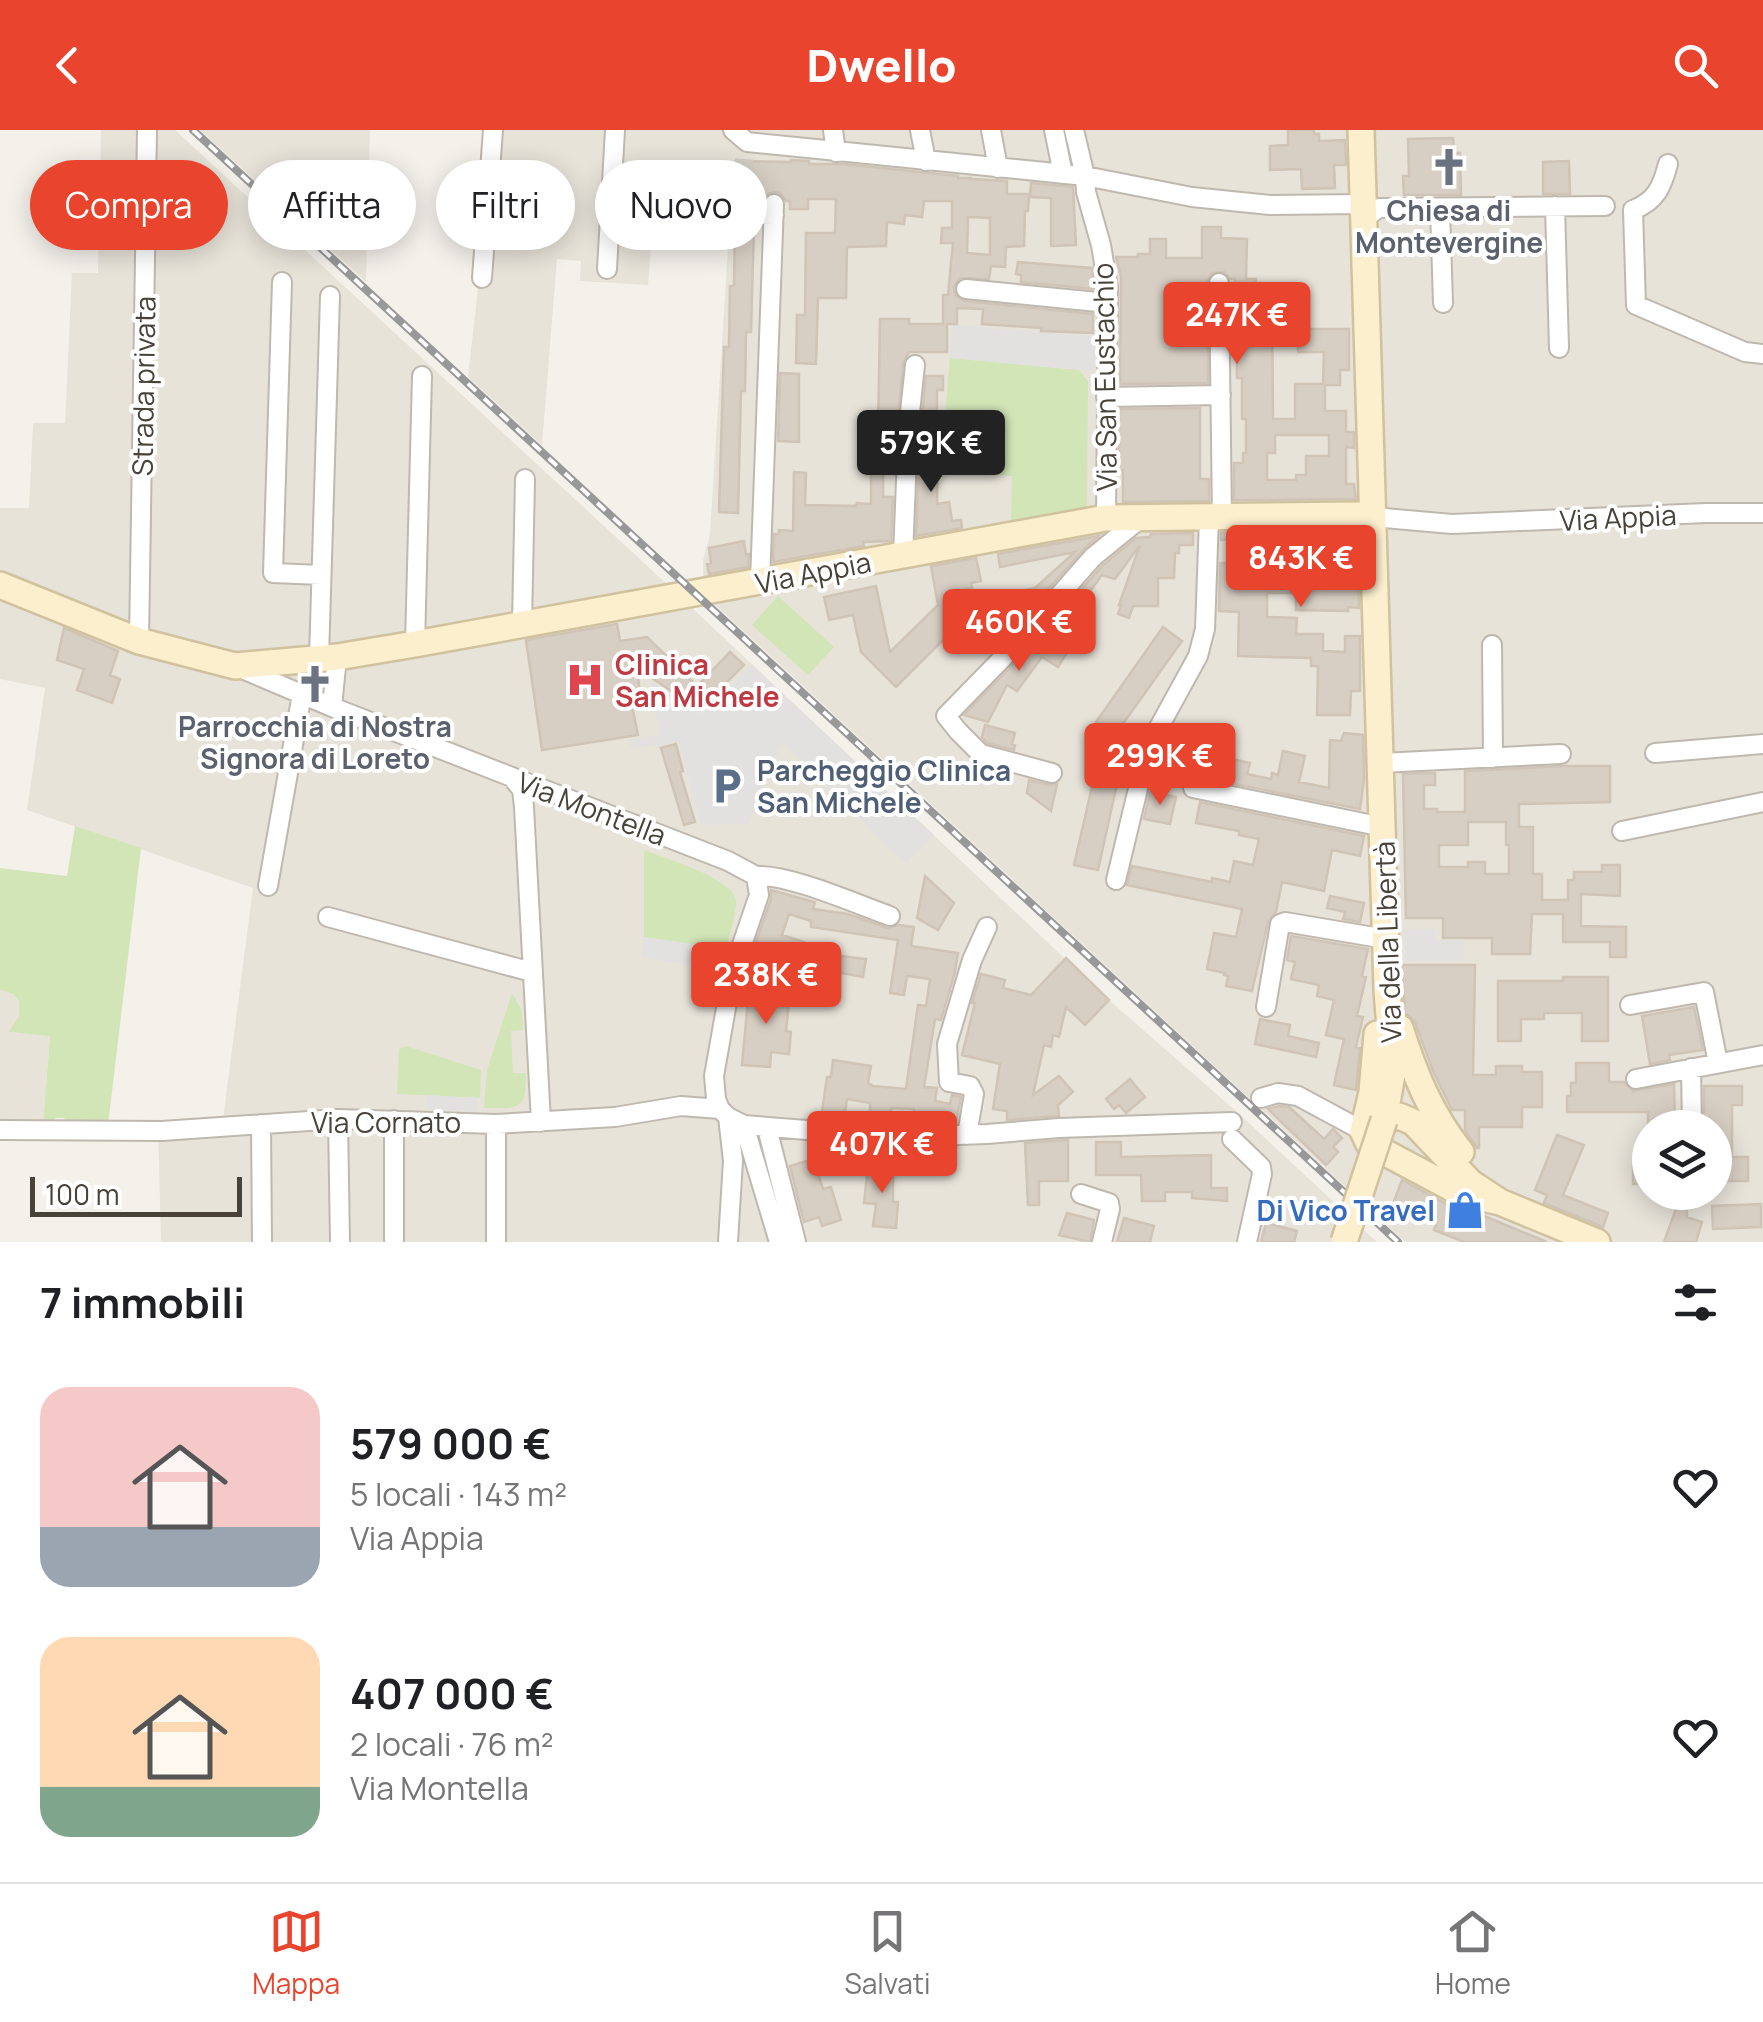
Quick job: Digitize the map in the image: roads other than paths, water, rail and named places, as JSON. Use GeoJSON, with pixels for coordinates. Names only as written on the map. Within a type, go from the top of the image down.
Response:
{"type":"FeatureCollection","features":[{"type":"Feature","properties":{"kind":"street","name":"Strada privata"},"geometry":{"type":"LineString","coordinates":[[140,641],[147,130]]}},
{"type":"Feature","properties":{"kind":"street"},"geometry":{"type":"LineString","coordinates":[[482,278],[493,130]]}},
{"type":"Feature","properties":{"kind":"street"},"geometry":{"type":"LineString","coordinates":[[607,270],[615,130]]}},
{"type":"Feature","properties":{"kind":"street"},"geometry":{"type":"LineString","coordinates":[[833,130],[836,152]]}},
{"type":"Feature","properties":{"kind":"street"},"geometry":{"type":"LineString","coordinates":[[920,130],[926,161]]}},
{"type":"Feature","properties":{"kind":"street"},"geometry":{"type":"LineString","coordinates":[[992,130],[998,168]]}},
{"type":"Feature","properties":{"kind":"street"},"geometry":{"type":"LineString","coordinates":[[1054,130],[1064,174]]}},
{"type":"Feature","properties":{"kind":"street","name":"Via San Eustachio"},"geometry":{"type":"LineString","coordinates":[[1074,130],[1101,245],[1108,302],[1106,518]]}},
{"type":"Feature","properties":{"kind":"street","name":"Via della Libertà"},"geometry":{"type":"LineString","coordinates":[[1344,1242],[1373,1126],[1393,1069],[1387,990],[1361,130]]}},
{"type":"Feature","properties":{"kind":"street"},"geometry":{"type":"LineString","coordinates":[[739,135],[747,142],[792,139],[836,152],[1085,176],[1192,197],[1270,205],[1363,212],[1380,208],[1605,206]]}},
{"type":"Feature","properties":{"kind":"street"},"geometry":{"type":"LineString","coordinates":[[739,135],[744,159]]}},
{"type":"Feature","properties":{"kind":"street"},"geometry":{"type":"LineString","coordinates":[[1668,164],[1660,190],[1644,206],[1633,210],[1636,306],[1746,352],[1763,354]]}},
{"type":"Feature","properties":{"kind":"street"},"geometry":{"type":"LineString","coordinates":[[1555,206],[1559,348]]}},
{"type":"Feature","properties":{"kind":"street"},"geometry":{"type":"LineString","coordinates":[[1440,208],[1443,302]]}},
{"type":"Feature","properties":{"kind":"street"},"geometry":{"type":"LineString","coordinates":[[760,582],[774,210],[767,211]]}},
{"type":"Feature","properties":{"kind":"street"},"geometry":{"type":"LineString","coordinates":[[282,282],[273,574],[321,575]]}},
{"type":"Feature","properties":{"kind":"street"},"geometry":{"type":"LineString","coordinates":[[1116,880],[1153,738],[1198,656],[1205,629],[1216,518],[1219,283]]}},
{"type":"Feature","properties":{"kind":"street"},"geometry":{"type":"LineString","coordinates":[[966,289],[1108,302]]}},
{"type":"Feature","properties":{"kind":"street"},"geometry":{"type":"LineString","coordinates":[[330,296],[321,575],[332,707]]}},
{"type":"Feature","properties":{"kind":"street"},"geometry":{"type":"LineString","coordinates":[[903,556],[914,365]]}},
{"type":"Feature","properties":{"kind":"street"},"geometry":{"type":"LineString","coordinates":[[415,644],[422,376]]}},
{"type":"Feature","properties":{"kind":"street"},"geometry":{"type":"LineString","coordinates":[[1106,397],[1220,396]]}},
{"type":"Feature","properties":{"kind":"street"},"geometry":{"type":"LineString","coordinates":[[522,624],[525,480]]}},
{"type":"Feature","properties":{"kind":"street","name":"Via Appia"},"geometry":{"type":"LineString","coordinates":[[0,585],[140,641],[235,666],[328,658],[415,644],[1106,518],[1357,515],[1452,524],[1763,513]]}},
{"type":"Feature","properties":{"kind":"street"},"geometry":{"type":"LineString","coordinates":[[1052,774],[981,754],[946,716],[1020,640],[1093,556],[1141,518]]}},
{"type":"Feature","properties":{"kind":"street"},"geometry":{"type":"LineString","coordinates":[[1492,645],[1493,758]]}},
{"type":"Feature","properties":{"kind":"street","name":"Via Montella"},"geometry":{"type":"LineString","coordinates":[[235,666],[728,861],[756,876],[796,883],[890,916]]}},
{"type":"Feature","properties":{"kind":"street"},"geometry":{"type":"LineString","coordinates":[[268,886],[302,694]]}},
{"type":"Feature","properties":{"kind":"street"},"geometry":{"type":"LineString","coordinates":[[1654,753],[1763,744]]}},
{"type":"Feature","properties":{"kind":"street"},"geometry":{"type":"LineString","coordinates":[[1381,764],[1561,754]]}},
{"type":"Feature","properties":{"kind":"street"},"geometry":{"type":"LineString","coordinates":[[511,776],[522,790],[524,807],[541,1122]]}},
{"type":"Feature","properties":{"kind":"street"},"geometry":{"type":"LineString","coordinates":[[1193,788],[1383,826]]}},
{"type":"Feature","properties":{"kind":"street"},"geometry":{"type":"LineString","coordinates":[[524,807],[534,800],[564,797]]}},
{"type":"Feature","properties":{"kind":"street"},"geometry":{"type":"LineString","coordinates":[[1622,831],[1763,802]]}},
{"type":"Feature","properties":{"kind":"street"},"geometry":{"type":"LineString","coordinates":[[756,876],[759,895],[732,974],[714,1076],[716,1098],[731,1117],[780,1242]]}},
{"type":"Feature","properties":{"kind":"street"},"geometry":{"type":"LineString","coordinates":[[328,917],[532,972]]}},
{"type":"Feature","properties":{"kind":"street"},"geometry":{"type":"LineString","coordinates":[[1266,1008],[1280,924],[1386,939]]}},
{"type":"Feature","properties":{"kind":"street"},"geometry":{"type":"LineString","coordinates":[[968,1135],[974,1094],[970,1086],[949,1082],[947,1044],[972,960],[988,926]]}},
{"type":"Feature","properties":{"kind":"street"},"geometry":{"type":"LineString","coordinates":[[1387,990],[1427,1100],[1445,1132],[1500,1202]]}},
{"type":"Feature","properties":{"kind":"street"},"geometry":{"type":"LineString","coordinates":[[1630,1005],[1704,992],[1718,1063]]}},
{"type":"Feature","properties":{"kind":"street"},"geometry":{"type":"LineString","coordinates":[[1636,1079],[1763,1055]]}},
{"type":"Feature","properties":{"kind":"street"},"geometry":{"type":"LineString","coordinates":[[1691,1068],[1692,1110]]}},
{"type":"Feature","properties":{"kind":"street"},"geometry":{"type":"LineString","coordinates":[[681,1106],[714,1076]]}},
{"type":"Feature","properties":{"kind":"street"},"geometry":{"type":"LineString","coordinates":[[1261,1098],[1278,1093],[1298,1096],[1373,1126],[1398,1116],[1413,1122],[1470,1183],[1500,1202]]}},
{"type":"Feature","properties":{"kind":"street","name":"Via Cornato"},"geometry":{"type":"LineString","coordinates":[[0,1130],[162,1131],[338,1119],[496,1124],[616,1117],[681,1106],[766,1128]]}},
{"type":"Feature","properties":{"kind":"street"},"geometry":{"type":"LineString","coordinates":[[728,1242],[733,1161],[731,1117]]}},
{"type":"Feature","properties":{"kind":"street"},"geometry":{"type":"LineString","coordinates":[[338,1119],[340,1242]]}},
{"type":"Feature","properties":{"kind":"street"},"geometry":{"type":"LineString","coordinates":[[394,1120],[394,1238]]}},
{"type":"Feature","properties":{"kind":"street"},"geometry":{"type":"LineString","coordinates":[[261,1124],[262,1242]]}},
{"type":"Feature","properties":{"kind":"street"},"geometry":{"type":"LineString","coordinates":[[496,1124],[496,1242]]}},
{"type":"Feature","properties":{"kind":"street"},"geometry":{"type":"LineString","coordinates":[[1373,1126],[1369,1144],[1461,1192],[1500,1202],[1597,1242]]}},
{"type":"Feature","properties":{"kind":"street"},"geometry":{"type":"LineString","coordinates":[[796,1242],[766,1128],[896,1137],[1058,1128],[1232,1131],[1262,1174],[1246,1242]]}},
{"type":"Feature","properties":{"kind":"street"},"geometry":{"type":"LineString","coordinates":[[1081,1194],[1109,1204],[1102,1242]]}},
{"type":"Feature","properties":{"kind":"railway"},"geometry":{"type":"LineString","coordinates":[[193,130],[1398,1242]]}},
{"type":"Feature","properties":{"kind":"place","name":"Chiesa di Montevergine"},"geometry":{"type":"Point","coordinates":[1449,167]}},
{"type":"Feature","properties":{"kind":"place","name":"Clinica San Michele"},"geometry":{"type":"Point","coordinates":[585,680]}},
{"type":"Feature","properties":{"kind":"place","name":"Parrocchia di Nostra Signora di Loreto"},"geometry":{"type":"Point","coordinates":[315,684]}},
{"type":"Feature","properties":{"kind":"place","name":"Parcheggio Clinica San Michele"},"geometry":{"type":"Point","coordinates":[727,786]}},
{"type":"Feature","properties":{"kind":"place","name":"Di Vico Travel"},"geometry":{"type":"Point","coordinates":[1465,1210]}}]}
